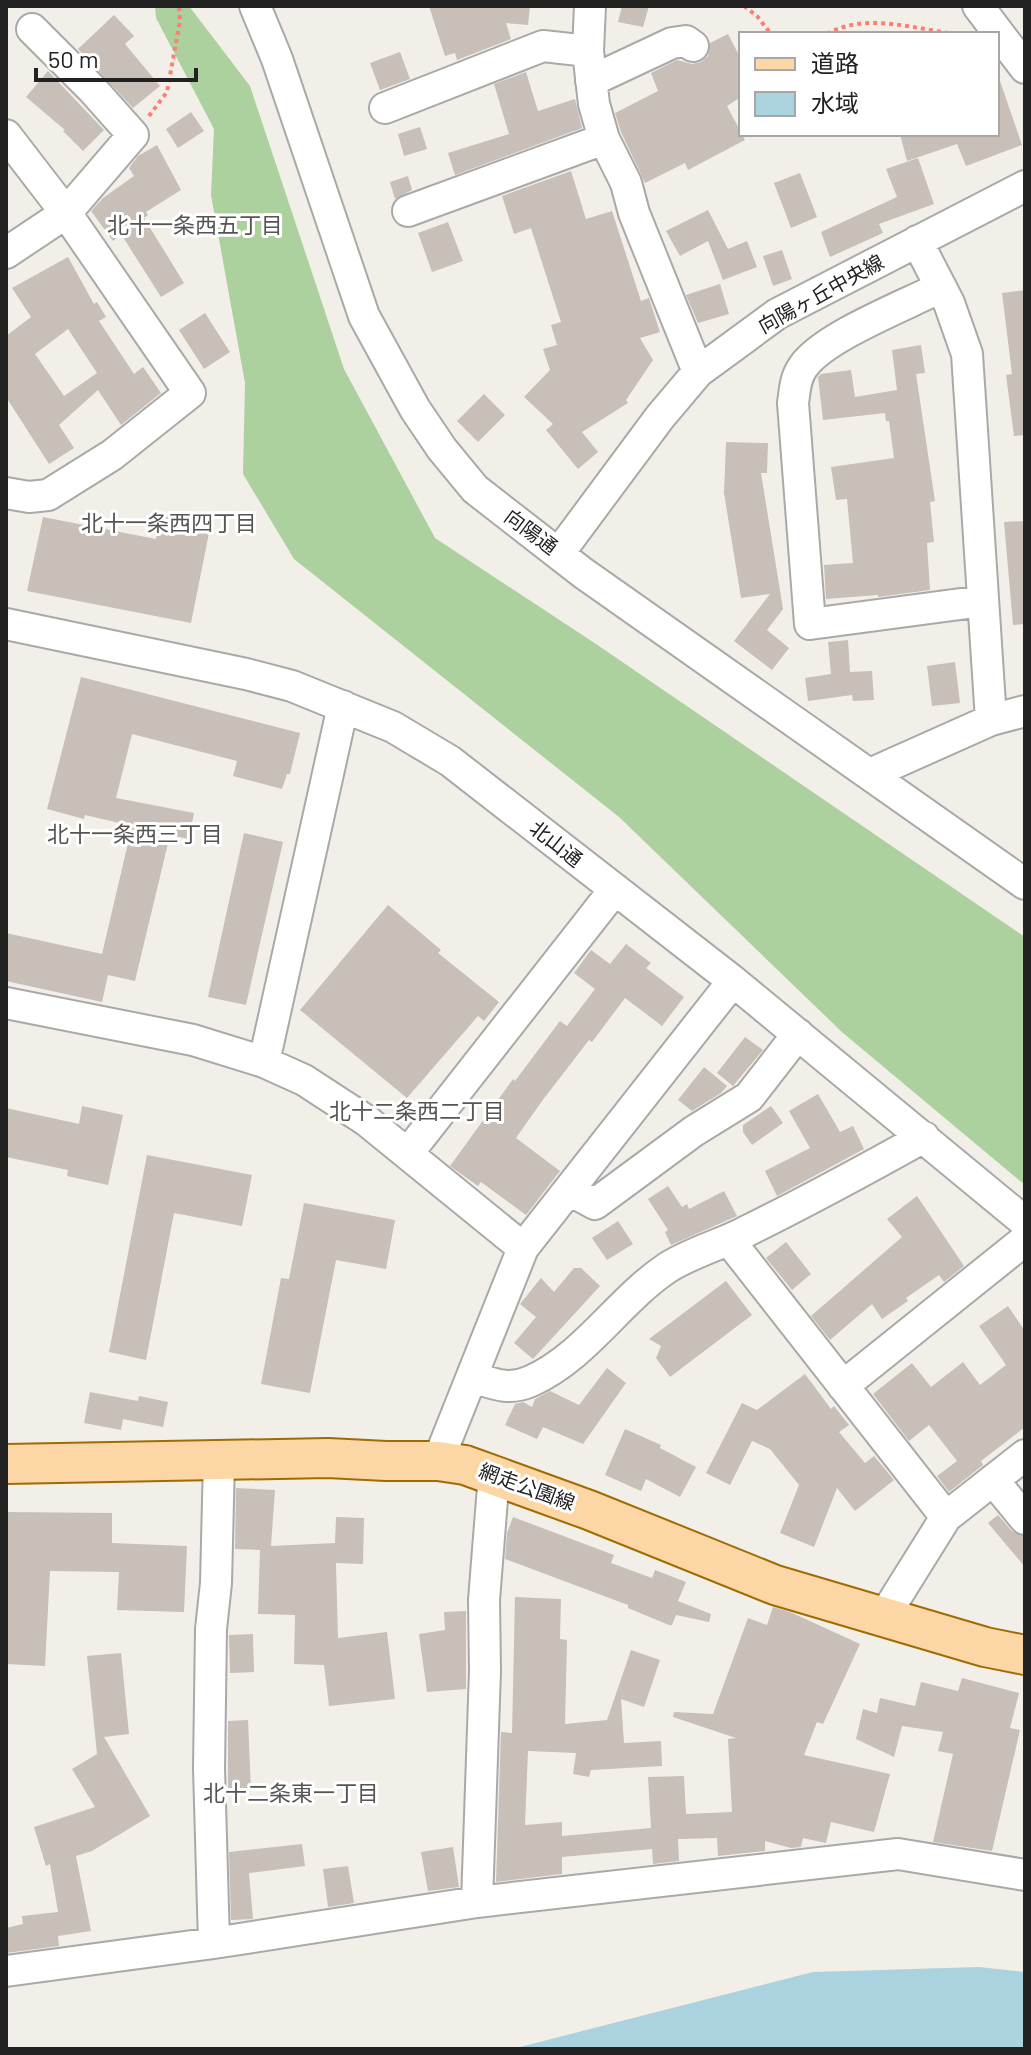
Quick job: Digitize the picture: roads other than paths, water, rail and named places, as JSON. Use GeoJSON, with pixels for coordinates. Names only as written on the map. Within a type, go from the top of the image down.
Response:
{"type":"FeatureCollection","features":[{"type":"Feature","properties":{"kind":"main road","name":"網走公園線"},"geometry":{"type":"LineString","coordinates":[[6,1464],[328,1458],[438,1461],[465,1465],[775,1585],[985,1647],[1025,1655]]}},
{"type":"Feature","properties":{"kind":"street","name":"向陽通"},"geometry":{"type":"LineString","coordinates":[[255,6],[277,59],[364,316],[442,449],[475,489],[559,553],[1017,878]]}},
{"type":"Feature","properties":{"kind":"street"},"geometry":{"type":"LineString","coordinates":[[590,6],[589,66],[594,104],[604,139],[626,183],[638,223],[698,372]]}},
{"type":"Feature","properties":{"kind":"street"},"geometry":{"type":"LineString","coordinates":[[978,6],[998,32]]}},
{"type":"Feature","properties":{"kind":"street"},"geometry":{"type":"LineString","coordinates":[[6,253],[66,213],[133,135],[32,29]]}},
{"type":"Feature","properties":{"kind":"street"},"geometry":{"type":"LineString","coordinates":[[999,34],[1025,68]]}},
{"type":"Feature","properties":{"kind":"street"},"geometry":{"type":"LineString","coordinates":[[385,108],[543,46],[589,66],[672,43],[686,41],[693,46]]}},
{"type":"Feature","properties":{"kind":"street"},"geometry":{"type":"LineString","coordinates":[[6,135],[66,213],[190,393],[112,455],[48,495],[29,497],[6,493]]}},
{"type":"Feature","properties":{"kind":"street"},"geometry":{"type":"LineString","coordinates":[[408,211],[604,139]]}},
{"type":"Feature","properties":{"kind":"street","name":"向陽ヶ丘中央線"},"geometry":{"type":"LineString","coordinates":[[559,553],[660,417],[698,372],[777,314],[1025,186]]}},
{"type":"Feature","properties":{"kind":"street"},"geometry":{"type":"LineString","coordinates":[[917,241],[957,321],[967,354],[991,720]]}},
{"type":"Feature","properties":{"kind":"street"},"geometry":{"type":"LineString","coordinates":[[941,287],[835,340],[812,356],[797,378],[793,403],[810,624],[983,601]]}},
{"type":"Feature","properties":{"kind":"street","name":"北山通"},"geometry":{"type":"LineString","coordinates":[[6,624],[292,686],[393,727],[450,761],[733,981],[1025,1222]]}},
{"type":"Feature","properties":{"kind":"street"},"geometry":{"type":"LineString","coordinates":[[264,1062],[343,706]]}},
{"type":"Feature","properties":{"kind":"street"},"geometry":{"type":"LineString","coordinates":[[870,774],[991,720],[1025,711]]}},
{"type":"Feature","properties":{"kind":"street"},"geometry":{"type":"LineString","coordinates":[[408,1153],[615,889]]}},
{"type":"Feature","properties":{"kind":"street"},"geometry":{"type":"LineString","coordinates":[[438,1461],[523,1248],[733,981]]}},
{"type":"Feature","properties":{"kind":"street"},"geometry":{"type":"LineString","coordinates":[[6,1003],[193,1040],[264,1062],[304,1080],[367,1121],[523,1248]]}},
{"type":"Feature","properties":{"kind":"street"},"geometry":{"type":"LineString","coordinates":[[569,1190],[595,1204],[694,1131],[749,1097],[798,1034]]}},
{"type":"Feature","properties":{"kind":"street"},"geometry":{"type":"LineString","coordinates":[[472,1377],[504,1388],[534,1380],[591,1339],[614,1313],[670,1266],[729,1240],[924,1137]]}},
{"type":"Feature","properties":{"kind":"street"},"geometry":{"type":"LineString","coordinates":[[729,1240],[946,1517]]}},
{"type":"Feature","properties":{"kind":"street"},"geometry":{"type":"LineString","coordinates":[[843,1386],[1025,1240]]}},
{"type":"Feature","properties":{"kind":"street"},"geometry":{"type":"LineString","coordinates":[[883,1618],[946,1517],[1025,1455]]}},
{"type":"Feature","properties":{"kind":"street"},"geometry":{"type":"LineString","coordinates":[[214,1943],[209,1768],[211,1629],[216,1583],[219,1460]]}},
{"type":"Feature","properties":{"kind":"street"},"geometry":{"type":"LineString","coordinates":[[477,1902],[485,1671],[484,1600],[494,1474]]}},
{"type":"Feature","properties":{"kind":"street"},"geometry":{"type":"LineString","coordinates":[[993,1480],[1025,1519]]}},
{"type":"Feature","properties":{"kind":"street"},"geometry":{"type":"LineString","coordinates":[[6,1971],[214,1943],[477,1902],[898,1854],[1025,1875]]}},
{"type":"Feature","properties":{"kind":"water"},"geometry":{"type":"Polygon","coordinates":[[[979,1967],[1025,1972],[1025,2049],[512,2049],[813,1972],[979,1967]]]}},
{"type":"Feature","properties":{"kind":"district","name":"北十一条西五丁目"},"geometry":{"type":"Point","coordinates":[195,225]}},
{"type":"Feature","properties":{"kind":"district","name":"北十一条西四丁目"},"geometry":{"type":"Point","coordinates":[169,523]}},
{"type":"Feature","properties":{"kind":"district","name":"北十一条西三丁目"},"geometry":{"type":"Point","coordinates":[135,834]}},
{"type":"Feature","properties":{"kind":"district","name":"北十二条西二丁目"},"geometry":{"type":"Point","coordinates":[417,1111]}},
{"type":"Feature","properties":{"kind":"district","name":"北十二条東一丁目"},"geometry":{"type":"Point","coordinates":[291,1793]}}]}
